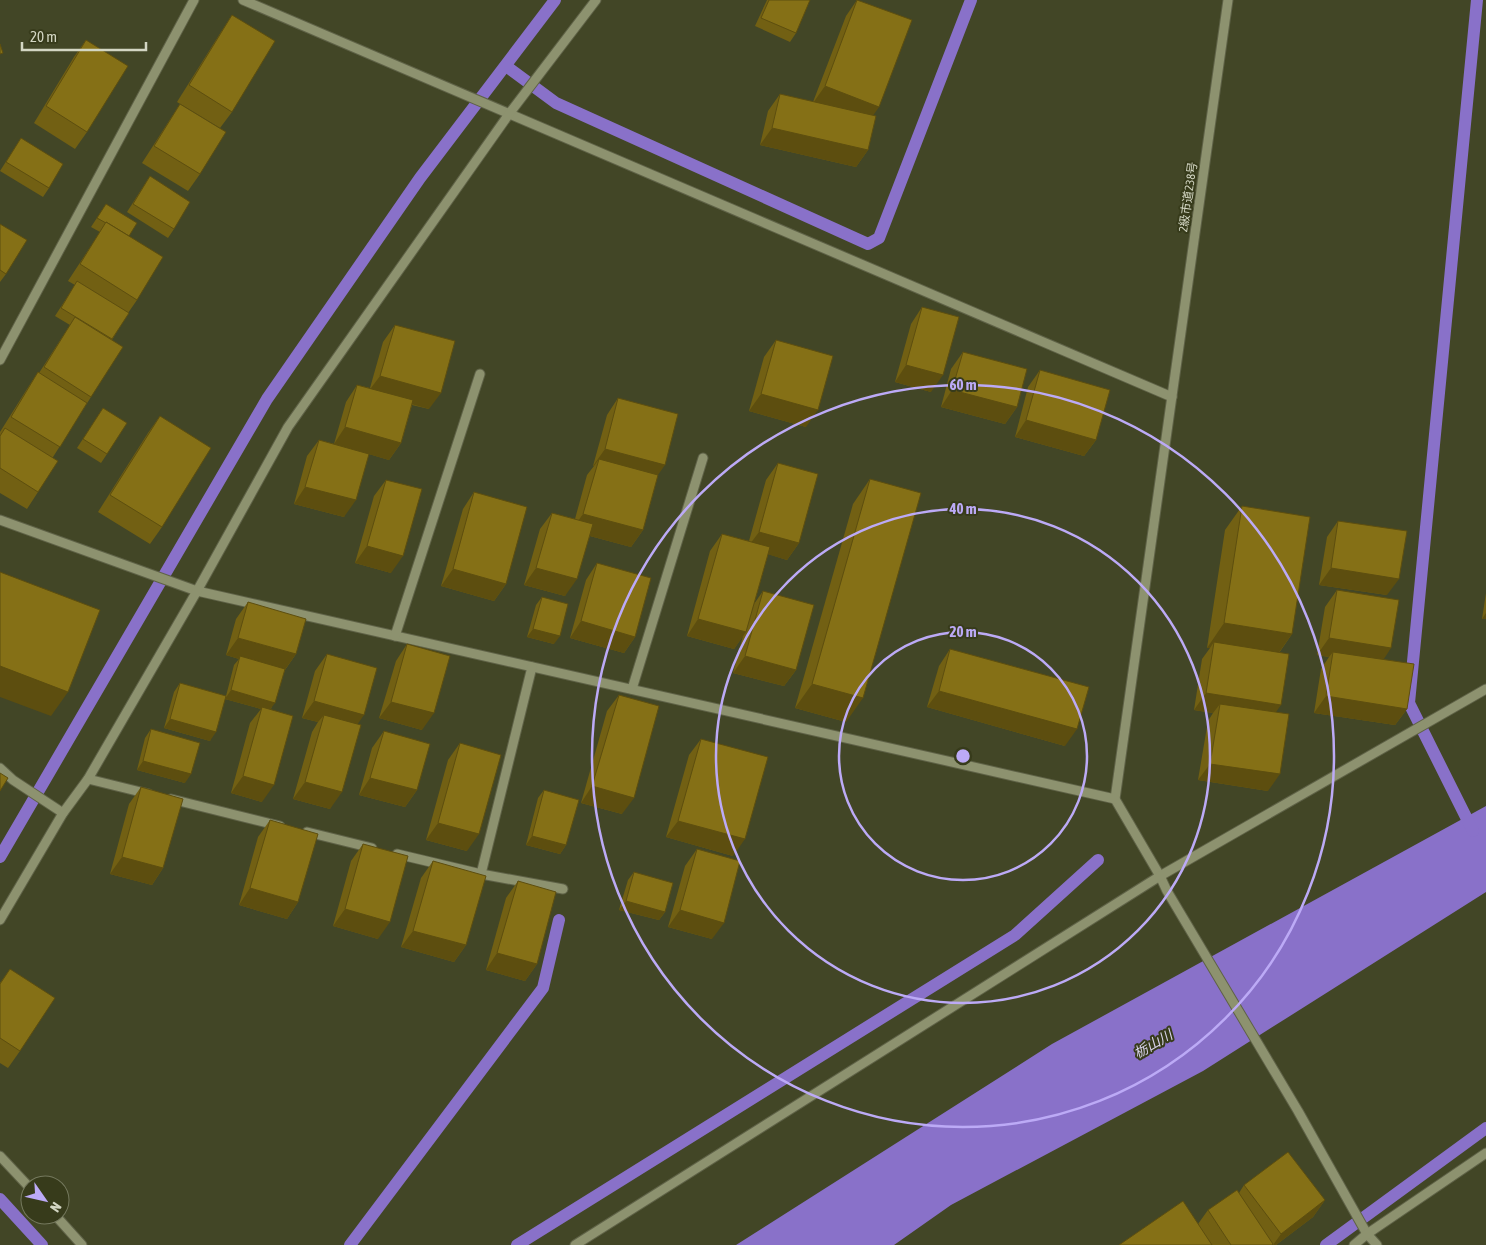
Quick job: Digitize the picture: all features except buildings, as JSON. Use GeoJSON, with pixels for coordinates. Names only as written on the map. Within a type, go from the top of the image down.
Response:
{"type":"FeatureCollection","features":[{"type":"Feature","properties":{"kind":"street"},"geometry":{"type":"LineString","coordinates":[[0,360],[194,0]]}},
{"type":"Feature","properties":{"kind":"street"},"geometry":{"type":"LineString","coordinates":[[244,0],[1172,398]]}},
{"type":"Feature","properties":{"kind":"street"},"geometry":{"type":"LineString","coordinates":[[0,920],[63,813],[88,780],[288,428],[509,114],[596,0]]}},
{"type":"Feature","properties":{"kind":"street","name":"2級市道238号"},"geometry":{"type":"LineString","coordinates":[[1115,799],[1228,0]]}},
{"type":"Feature","properties":{"kind":"street"},"geometry":{"type":"LineString","coordinates":[[396,636],[480,374]]}},
{"type":"Feature","properties":{"kind":"street"},"geometry":{"type":"LineString","coordinates":[[632,689],[703,458]]}},
{"type":"Feature","properties":{"kind":"street"},"geometry":{"type":"LineString","coordinates":[[0,520],[197,590],[1115,799],[1167,891],[1298,1111],[1367,1234],[1377,1245]]}},
{"type":"Feature","properties":{"kind":"street"},"geometry":{"type":"LineString","coordinates":[[482,874],[532,666]]}},
{"type":"Feature","properties":{"kind":"street"},"geometry":{"type":"LineString","coordinates":[[575,1245],[1160,876],[1486,688]]}},
{"type":"Feature","properties":{"kind":"street"},"geometry":{"type":"LineString","coordinates":[[0,768],[13,780],[63,813]]}},
{"type":"Feature","properties":{"kind":"street"},"geometry":{"type":"LineString","coordinates":[[88,780],[155,796]]}},
{"type":"Feature","properties":{"kind":"street"},"geometry":{"type":"LineString","coordinates":[[164,798],[289,828]]}},
{"type":"Feature","properties":{"kind":"street"},"geometry":{"type":"LineString","coordinates":[[299,830],[482,874],[563,889]]}},
{"type":"Feature","properties":{"kind":"street"},"geometry":{"type":"LineString","coordinates":[[1354,1245],[1367,1234],[1486,1153]]}},
{"type":"Feature","properties":{"kind":"street"},"geometry":{"type":"LineString","coordinates":[[0,1156],[20,1177]]}},
{"type":"Feature","properties":{"kind":"street"},"geometry":{"type":"LineString","coordinates":[[64,1225],[82,1245]]}},
{"type":"Feature","properties":{"kind":"water","name":"栃山川"},"geometry":{"type":"Polygon","coordinates":[[[1486,806],[1486,892],[1203,1071],[951,1205],[894,1245],[736,1245],[1052,1044],[1486,806]]]}},
{"type":"Feature","properties":{"kind":"waterway"},"geometry":{"type":"LineString","coordinates":[[0,857],[267,399],[420,178],[555,0]]}},
{"type":"Feature","properties":{"kind":"waterway"},"geometry":{"type":"LineString","coordinates":[[506,66],[556,103],[868,244],[879,238],[971,0]]}},
{"type":"Feature","properties":{"kind":"waterway"},"geometry":{"type":"LineString","coordinates":[[1473,831],[1409,703],[1477,0]]}},
{"type":"Feature","properties":{"kind":"waterway"},"geometry":{"type":"LineString","coordinates":[[517,1245],[1015,935],[1098,860]]}},
{"type":"Feature","properties":{"kind":"waterway"},"geometry":{"type":"LineString","coordinates":[[350,1245],[543,988],[559,920]]}},
{"type":"Feature","properties":{"kind":"waterway"},"geometry":{"type":"LineString","coordinates":[[1326,1245],[1486,1128]]}},
{"type":"Feature","properties":{"kind":"waterway"},"geometry":{"type":"LineString","coordinates":[[0,1199],[42,1245]]}}]}
